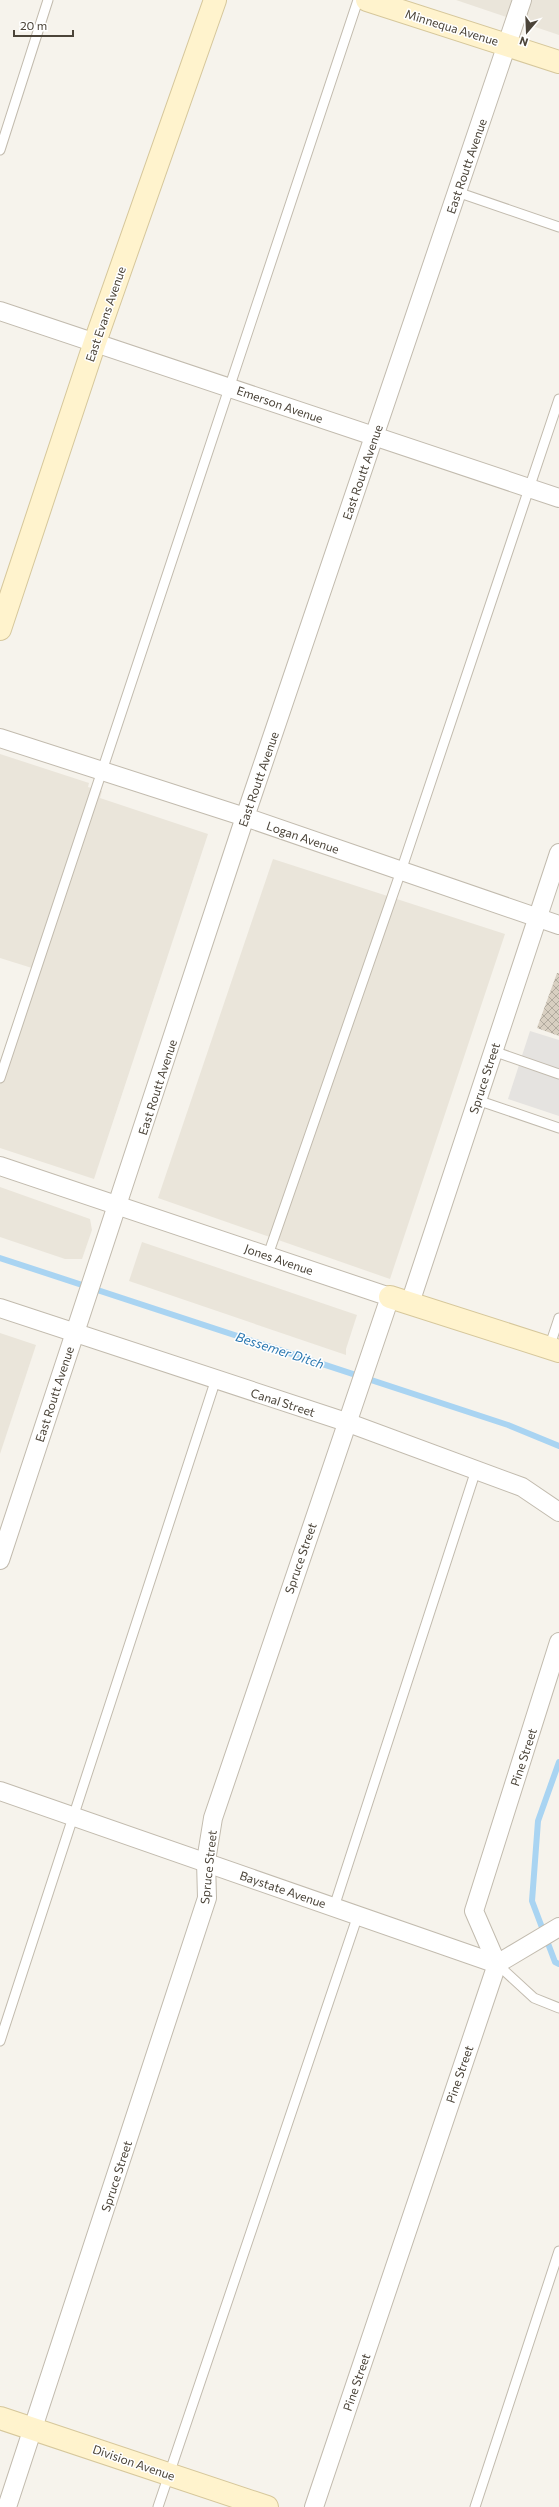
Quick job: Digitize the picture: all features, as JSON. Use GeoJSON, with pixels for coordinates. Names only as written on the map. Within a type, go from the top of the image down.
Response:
{"type":"FeatureCollection","features":[{"type":"Feature","properties":{"kind":"street","name":"East Evans Avenue"},"geometry":{"type":"LineString","coordinates":[[0,629],[95,342],[215,0]]}},
{"type":"Feature","properties":{"kind":"street","name":"Minnequa Avenue"},"geometry":{"type":"LineString","coordinates":[[367,0],[559,62]]}},
{"type":"Feature","properties":{"kind":"street","name":"East Routt Avenue"},"geometry":{"type":"LineString","coordinates":[[0,1560],[245,817],[522,0]]}},
{"type":"Feature","properties":{"kind":"street","name":"Emerson Avenue"},"geometry":{"type":"LineString","coordinates":[[0,310],[559,498]]}},
{"type":"Feature","properties":{"kind":"street","name":"Logan Avenue"},"geometry":{"type":"LineString","coordinates":[[0,738],[245,817],[559,925]]}},
{"type":"Feature","properties":{"kind":"street","name":"Spruce Street"},"geometry":{"type":"LineString","coordinates":[[7,2507],[207,1898],[206,1861],[213,1818],[356,1393],[365,1368],[400,1300],[477,1100],[559,853]]}},
{"type":"Feature","properties":{"kind":"street","name":"Jones Avenue"},"geometry":{"type":"LineString","coordinates":[[0,1166],[554,1350]]}},
{"type":"Feature","properties":{"kind":"street","name":"Canal Street"},"geometry":{"type":"LineString","coordinates":[[0,1308],[346,1422],[522,1486],[559,1512]]}},
{"type":"Feature","properties":{"kind":"street","name":"Pine Street"},"geometry":{"type":"LineString","coordinates":[[314,2507],[497,1964],[474,1911],[559,1642]]}},
{"type":"Feature","properties":{"kind":"street","name":"Baystate Avenue"},"geometry":{"type":"LineString","coordinates":[[0,1791],[206,1861],[497,1964]]}},
{"type":"Feature","properties":{"kind":"street"},"geometry":{"type":"LineString","coordinates":[[497,1964],[559,1926]]}},
{"type":"Feature","properties":{"kind":"street","name":"Division Avenue"},"geometry":{"type":"LineString","coordinates":[[0,2418],[34,2428],[267,2507]]}},
{"type":"Feature","properties":{"kind":"lane"},"geometry":{"type":"LineString","coordinates":[[0,150],[48,0]]}},
{"type":"Feature","properties":{"kind":"lane"},"geometry":{"type":"LineString","coordinates":[[0,1078],[358,0]]}},
{"type":"Feature","properties":{"kind":"lane"},"geometry":{"type":"LineString","coordinates":[[457,192],[559,227]]}},
{"type":"Feature","properties":{"kind":"lane"},"geometry":{"type":"LineString","coordinates":[[268,1255],[401,871],[559,399]]}},
{"type":"Feature","properties":{"kind":"lane"},"geometry":{"type":"LineString","coordinates":[[493,1051],[559,1074]]}},
{"type":"Feature","properties":{"kind":"lane"},"geometry":{"type":"LineString","coordinates":[[477,1100],[559,1128]]}},
{"type":"Feature","properties":{"kind":"lane"},"geometry":{"type":"LineString","coordinates":[[554,1350],[559,1318]]}},
{"type":"Feature","properties":{"kind":"lane"},"geometry":{"type":"LineString","coordinates":[[0,2041],[72,1816],[216,1379]]}},
{"type":"Feature","properties":{"kind":"lane"},"geometry":{"type":"LineString","coordinates":[[334,1907],[476,1470]]}},
{"type":"Feature","properties":{"kind":"lane"},"geometry":{"type":"LineString","coordinates":[[158,2507],[358,1915]]}},
{"type":"Feature","properties":{"kind":"lane"},"geometry":{"type":"LineString","coordinates":[[497,1964],[534,1998],[559,2008]]}},
{"type":"Feature","properties":{"kind":"lane"},"geometry":{"type":"LineString","coordinates":[[475,2507],[559,2251]]}},
{"type":"Feature","properties":{"kind":"shaded area"},"geometry":{"type":"Polygon","coordinates":[[[456,0],[559,0],[559,35],[456,0]]]}},
{"type":"Feature","properties":{"kind":"shaded area"},"geometry":{"type":"Polygon","coordinates":[[[0,754],[89,783],[88,787],[102,791],[100,798],[208,834],[94,1179],[0,1148],[0,1064],[32,968],[0,958],[0,754]]]}},
{"type":"Feature","properties":{"kind":"shaded area"},"geometry":{"type":"Polygon","coordinates":[[[273,859],[505,934],[390,1279],[158,1198],[273,859]]]}},
{"type":"Feature","properties":{"kind":"shaded area"},"geometry":{"type":"Polygon","coordinates":[[[530,1031],[559,1040],[559,1116],[508,1099],[530,1031]]]}},
{"type":"Feature","properties":{"kind":"shaded area"},"geometry":{"type":"Polygon","coordinates":[[[0,1187],[90,1219],[92,1230],[82,1259],[65,1259],[0,1237],[0,1187]]]}},
{"type":"Feature","properties":{"kind":"shaded area"},"geometry":{"type":"Polygon","coordinates":[[[142,1242],[357,1315],[346,1349],[346,1355],[129,1281],[142,1242]]]}},
{"type":"Feature","properties":{"kind":"shaded area"},"geometry":{"type":"Polygon","coordinates":[[[0,1333],[36,1345],[0,1454],[0,1333]]]}},
{"type":"Feature","properties":{"kind":"building"},"geometry":{"type":"Polygon","coordinates":[[[557,973],[559,973],[559,1036],[537,1028],[557,973]]]}},
{"type":"Feature","properties":{"kind":"waterway","name":"Bessemer Ditch"},"geometry":{"type":"LineString","coordinates":[[0,1258],[508,1425],[559,1446]]}},
{"type":"Feature","properties":{"kind":"waterway","name":"Bessemer Ditch"},"geometry":{"type":"LineString","coordinates":[[559,1762],[538,1821],[532,1901],[555,1962],[559,1964]]}}]}
